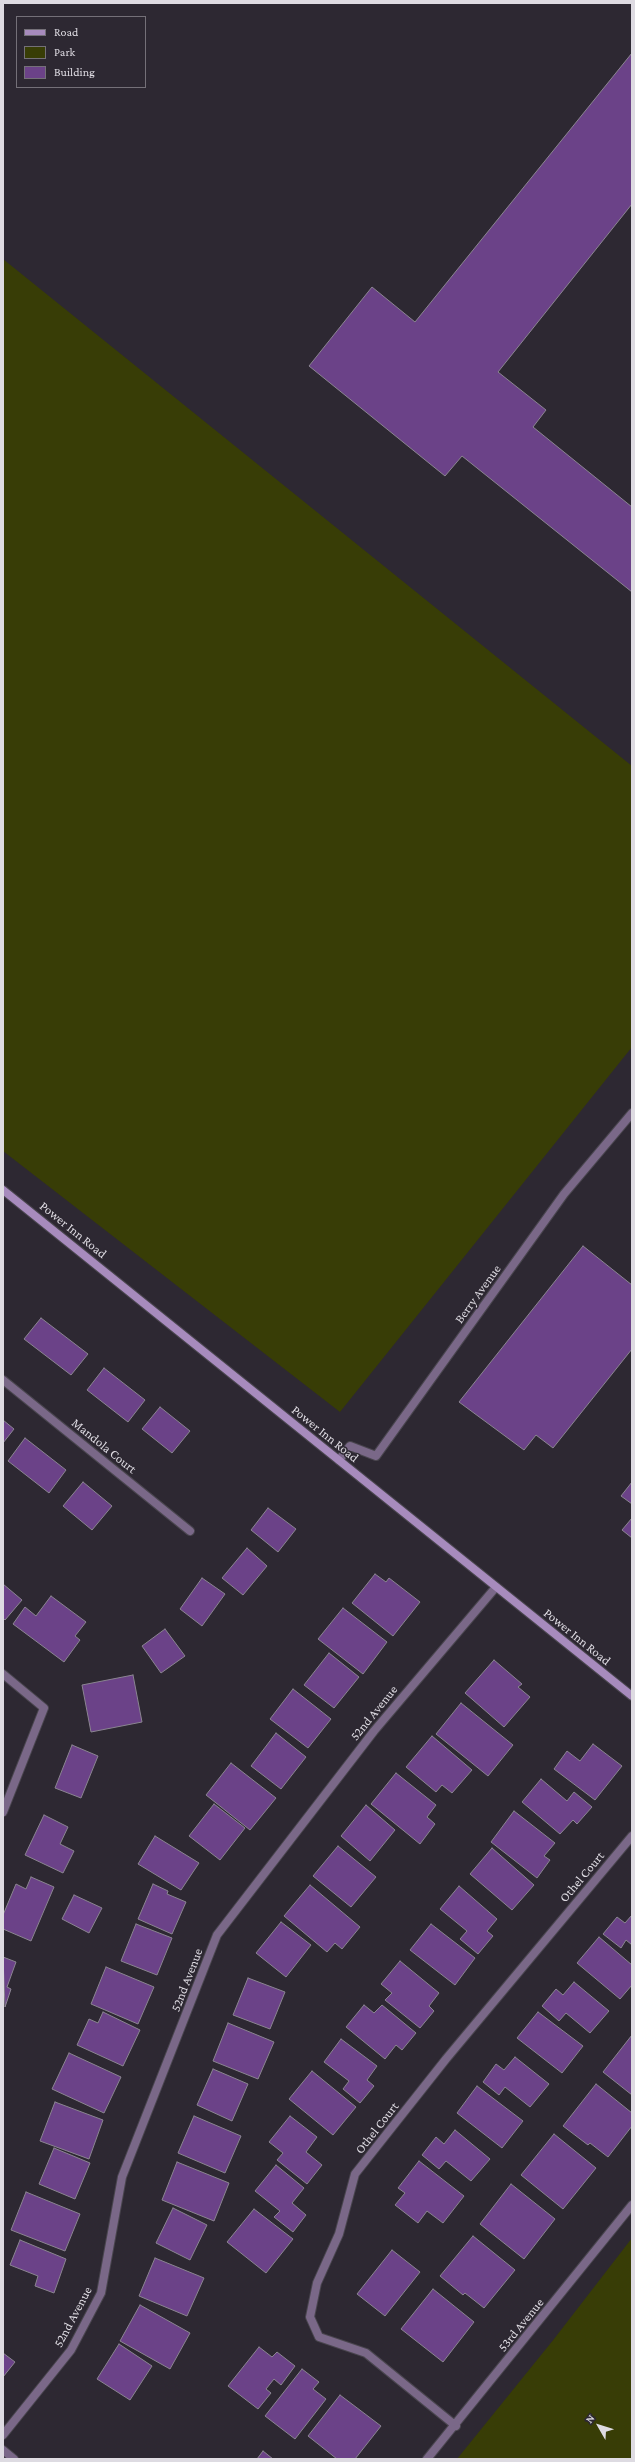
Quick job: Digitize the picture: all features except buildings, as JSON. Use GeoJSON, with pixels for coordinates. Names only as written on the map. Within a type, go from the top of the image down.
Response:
{"type":"FeatureCollection","features":[{"type":"Feature","properties":{"kind":"main road","name":"Power Inn Road"},"geometry":{"type":"LineString","coordinates":[[3,1190],[632,1696]]}},
{"type":"Feature","properties":{"kind":"street","name":"Berry Avenue"},"geometry":{"type":"LineString","coordinates":[[339,1460],[350,1446],[376,1456],[564,1194],[632,1113]]}},
{"type":"Feature","properties":{"kind":"street","name":"Mandola Court"},"geometry":{"type":"LineString","coordinates":[[3,1380],[190,1531]]}},
{"type":"Feature","properties":{"kind":"street","name":"52nd Avenue"},"geometry":{"type":"LineString","coordinates":[[3,2435],[71,2350],[101,2293],[122,2177],[217,1935],[374,1731],[496,1587]]}},
{"type":"Feature","properties":{"kind":"street"},"geometry":{"type":"LineString","coordinates":[[3,1674],[44,1708],[3,1812]]}},
{"type":"Feature","properties":{"kind":"street","name":"Othel Court"},"geometry":{"type":"LineString","coordinates":[[456,2426],[366,2353],[319,2337],[310,2317],[317,2283],[339,2234],[355,2174],[446,2059],[632,1836]]}},
{"type":"Feature","properties":{"kind":"street","name":"53rd Avenue"},"geometry":{"type":"LineString","coordinates":[[427,2459],[456,2426],[632,2205]]}},
{"type":"Feature","properties":{"kind":"street"},"geometry":{"type":"LineString","coordinates":[[3,2450],[14,2459]]}},
{"type":"Feature","properties":{"kind":"green space"},"geometry":{"type":"Polygon","coordinates":[[[3,259],[632,766],[632,1047],[340,1412],[3,1151],[3,259]]]}},
{"type":"Feature","properties":{"kind":"green space"},"geometry":{"type":"Polygon","coordinates":[[[632,2238],[632,2459],[457,2459],[554,2339],[632,2238]]]}}]}
